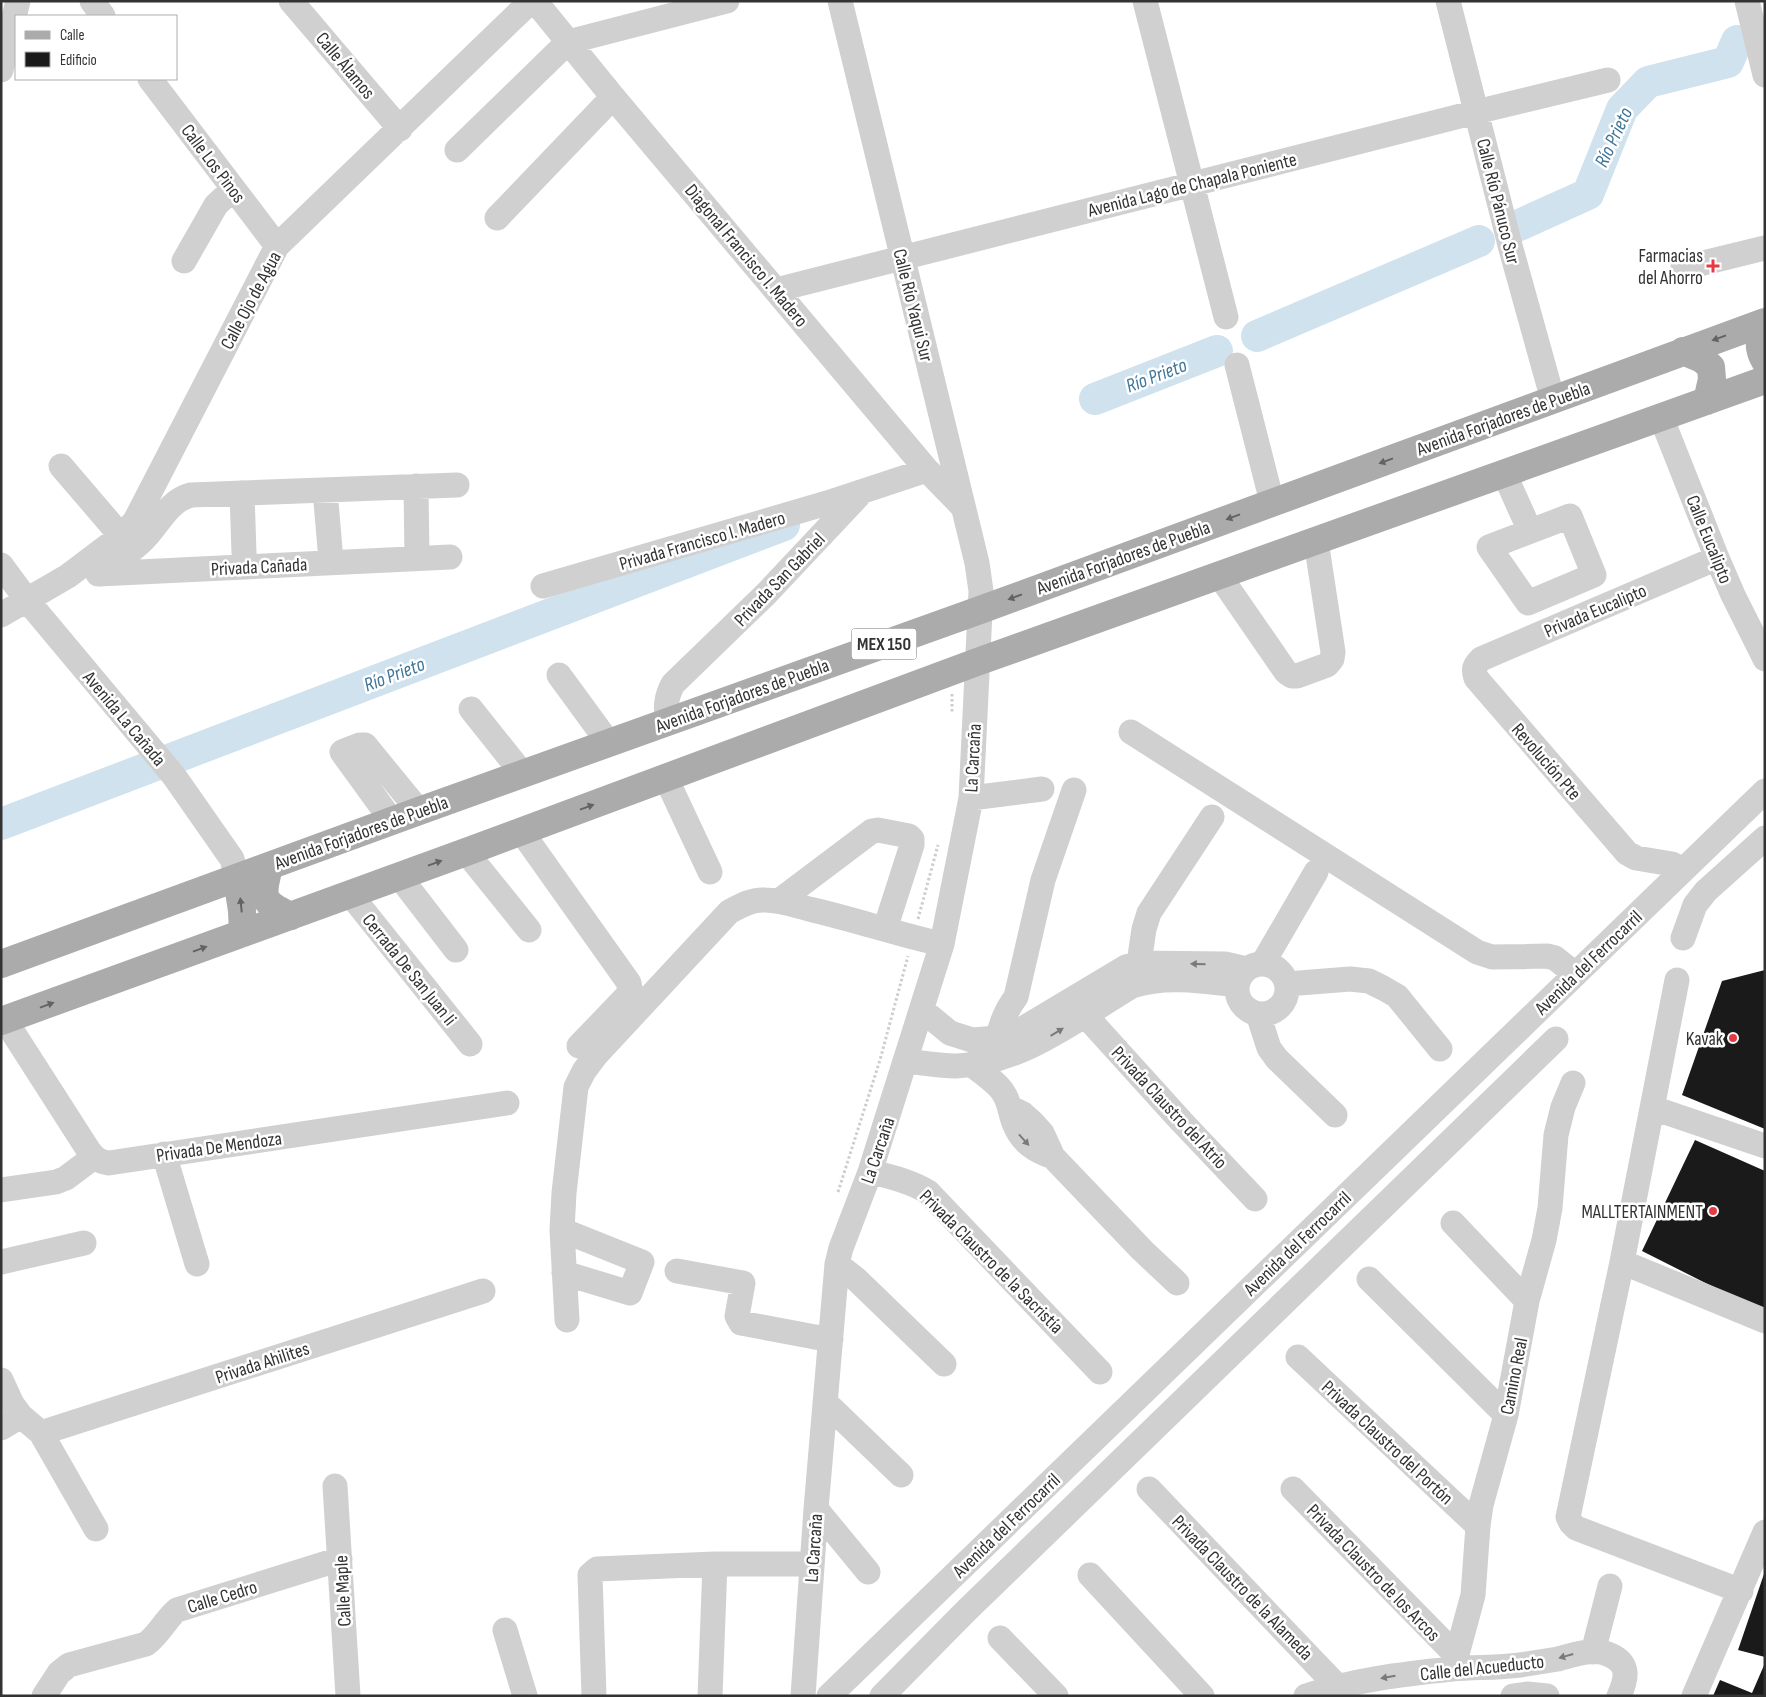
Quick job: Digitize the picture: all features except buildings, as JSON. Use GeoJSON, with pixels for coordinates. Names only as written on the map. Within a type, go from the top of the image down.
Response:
{"type":"FeatureCollection","features":[{"type":"Feature","properties":{"kind":"main road","name":"Avenida Forjadores de Puebla"},"geometry":{"type":"LineString","coordinates":[[1,964],[522,773],[980,610],[1683,351],[1765,323]]}},
{"type":"Feature","properties":{"kind":"main road"},"geometry":{"type":"LineString","coordinates":[[1765,323],[1759,343],[1760,352],[1765,361]]}},
{"type":"Feature","properties":{"kind":"main road"},"geometry":{"type":"LineString","coordinates":[[1683,351],[1702,359],[1711,367],[1712,378],[1707,401]]}},
{"type":"Feature","properties":{"kind":"main road","name":"MEX 150"},"geometry":{"type":"LineString","coordinates":[[3,1021],[521,832],[977,662],[1765,380]]}},
{"type":"Feature","properties":{"kind":"main road"},"geometry":{"type":"LineString","coordinates":[[268,867],[264,895],[268,903],[291,916]]}},
{"type":"Feature","properties":{"kind":"main road"},"geometry":{"type":"LineString","coordinates":[[237,878],[243,933]]}},
{"type":"Feature","properties":{"kind":"street"},"geometry":{"type":"LineString","coordinates":[[1,70],[18,1]]}},
{"type":"Feature","properties":{"kind":"street"},"geometry":{"type":"LineString","coordinates":[[92,1],[102,15]]}},
{"type":"Feature","properties":{"kind":"street","name":"Calle Álamos"},"geometry":{"type":"LineString","coordinates":[[291,1],[400,129]]}},
{"type":"Feature","properties":{"kind":"street","name":"Calle Ojo de Agua"},"geometry":{"type":"LineString","coordinates":[[1,614],[68,576],[121,536],[135,521],[277,246],[400,129],[530,1]]}},
{"type":"Feature","properties":{"kind":"street","name":"Diagonal Francisco I. Madero"},"geometry":{"type":"LineString","coordinates":[[535,1],[613,97],[927,470],[962,506]]}},
{"type":"Feature","properties":{"kind":"street"},"geometry":{"type":"LineString","coordinates":[[458,150],[568,42],[727,1]]}},
{"type":"Feature","properties":{"kind":"street","name":"Calle Río Yaqui Sur"},"geometry":{"type":"LineString","coordinates":[[840,1],[977,563],[981,591],[980,610]]}},
{"type":"Feature","properties":{"kind":"street"},"geometry":{"type":"LineString","coordinates":[[1145,1],[1226,317]]}},
{"type":"Feature","properties":{"kind":"street","name":"Calle Río Pánuco Sur"},"geometry":{"type":"LineString","coordinates":[[1448,1],[1511,250],[1553,400]]}},
{"type":"Feature","properties":{"kind":"street"},"geometry":{"type":"LineString","coordinates":[[1747,1],[1761,45],[1765,75]]}},
{"type":"Feature","properties":{"kind":"street","name":"Calle Los Pinos"},"geometry":{"type":"LineString","coordinates":[[151,80],[277,246]]}},
{"type":"Feature","properties":{"kind":"street","name":"Avenida Lago de Chapala Poniente"},"geometry":{"type":"LineString","coordinates":[[776,290],[902,256],[1608,80]]}},
{"type":"Feature","properties":{"kind":"street"},"geometry":{"type":"LineString","coordinates":[[497,218],[613,97]]}},
{"type":"Feature","properties":{"kind":"street"},"geometry":{"type":"LineString","coordinates":[[184,261],[216,206],[233,189]]}},
{"type":"Feature","properties":{"kind":"street"},"geometry":{"type":"LineString","coordinates":[[1684,268],[1765,248]]}},
{"type":"Feature","properties":{"kind":"street"},"geometry":{"type":"LineString","coordinates":[[1237,365],[1272,502]]}},
{"type":"Feature","properties":{"kind":"street","name":"Calle Eucalipto"},"geometry":{"type":"LineString","coordinates":[[1661,417],[1716,558],[1765,659]]}},
{"type":"Feature","properties":{"kind":"street"},"geometry":{"type":"LineString","coordinates":[[61,466],[121,536]]}},
{"type":"Feature","properties":{"kind":"street","name":"Privada San Gabriel"},"geometry":{"type":"LineString","coordinates":[[668,722],[665,707],[667,695],[672,684],[766,594],[860,493],[927,470]]}},
{"type":"Feature","properties":{"kind":"street"},"geometry":{"type":"LineString","coordinates":[[1504,473],[1530,531]]}},
{"type":"Feature","properties":{"kind":"street"},"geometry":{"type":"LineString","coordinates":[[102,574],[143,541],[174,503],[182,497],[191,495],[457,485]]}},
{"type":"Feature","properties":{"kind":"street"},"geometry":{"type":"LineString","coordinates":[[416,486],[417,558]]}},
{"type":"Feature","properties":{"kind":"street"},"geometry":{"type":"LineString","coordinates":[[325,490],[330,549]]}},
{"type":"Feature","properties":{"kind":"street"},"geometry":{"type":"LineString","coordinates":[[242,493],[244,553]]}},
{"type":"Feature","properties":{"kind":"street","name":"Privada Francisco I. Madero"},"geometry":{"type":"LineString","coordinates":[[543,586],[860,493]]}},
{"type":"Feature","properties":{"kind":"street"},"geometry":{"type":"LineString","coordinates":[[1219,575],[1286,672],[1292,676],[1297,676],[1327,665],[1334,652],[1316,541]]}},
{"type":"Feature","properties":{"kind":"street","name":"Privada Cañada"},"geometry":{"type":"LineString","coordinates":[[68,576],[450,557]]}},
{"type":"Feature","properties":{"kind":"street","name":"Privada Eucalipto"},"geometry":{"type":"LineString","coordinates":[[1475,665],[1481,659],[1716,558]]}},
{"type":"Feature","properties":{"kind":"street","name":"Avenida La Cañada"},"geometry":{"type":"LineString","coordinates":[[1,565],[26,599],[174,776],[232,859],[237,878]]}},
{"type":"Feature","properties":{"kind":"street","name":"La Carcaña"},"geometry":{"type":"LineString","coordinates":[[803,1696],[816,1509],[838,1264],[841,1248],[870,1172],[942,944],[971,798],[980,610]]}},
{"type":"Feature","properties":{"kind":"street","name":"Revolución Pte"},"geometry":{"type":"LineString","coordinates":[[1475,665],[1474,672],[1476,678],[1627,853],[1636,858],[1672,864],[1683,870]]}},
{"type":"Feature","properties":{"kind":"street"},"geometry":{"type":"LineString","coordinates":[[559,675],[608,742]]}},
{"type":"Feature","properties":{"kind":"street"},"geometry":{"type":"LineString","coordinates":[[471,709],[522,773]]}},
{"type":"Feature","properties":{"kind":"street"},"geometry":{"type":"LineString","coordinates":[[1131,732],[1477,952],[1492,957],[1547,956],[1555,958],[1575,974]]}},
{"type":"Feature","properties":{"kind":"street"},"geometry":{"type":"LineString","coordinates":[[392,821],[342,752],[365,745],[419,811]]}},
{"type":"Feature","properties":{"kind":"street"},"geometry":{"type":"LineString","coordinates":[[666,778],[710,872]]}},
{"type":"Feature","properties":{"kind":"street"},"geometry":{"type":"LineString","coordinates":[[971,798],[1042,790]]}},
{"type":"Feature","properties":{"kind":"street"},"geometry":{"type":"LineString","coordinates":[[1007,1100],[1006,1046],[1000,1023],[1006,1009],[1016,997],[1043,880],[1074,790]]}},
{"type":"Feature","properties":{"kind":"street","name":"Avenida del Ferrocarril"},"geometry":{"type":"LineString","coordinates":[[829,1696],[1765,791]]}},
{"type":"Feature","properties":{"kind":"street"},"geometry":{"type":"LineString","coordinates":[[1139,963],[1144,929],[1149,913],[1212,816]]}},
{"type":"Feature","properties":{"kind":"street"},"geometry":{"type":"LineString","coordinates":[[779,901],[872,831],[878,830],[910,836],[912,845],[885,929]]}},
{"type":"Feature","properties":{"kind":"street"},"geometry":{"type":"LineString","coordinates":[[521,832],[629,983],[630,988],[627,996],[579,1046]]}},
{"type":"Feature","properties":{"kind":"street"},"geometry":{"type":"LineString","coordinates":[[1683,938],[1695,905],[1706,891],[1765,838]]}},
{"type":"Feature","properties":{"kind":"street"},"geometry":{"type":"LineString","coordinates":[[466,852],[529,930]]}},
{"type":"Feature","properties":{"kind":"street"},"geometry":{"type":"LineString","coordinates":[[922,1010],[950,1033],[972,1040],[1006,1046],[1032,1046],[1132,986],[1146,981],[1210,982],[1249,973],[1272,965],[1284,976],[1287,984],[1287,993],[1285,1000],[1280,1006],[1266,1014],[1258,1014],[1251,1011],[1240,1000],[1237,993],[1249,973],[1316,872]]}},
{"type":"Feature","properties":{"kind":"street"},"geometry":{"type":"LineString","coordinates":[[399,876],[456,950]]}},
{"type":"Feature","properties":{"kind":"street","name":"Cerrada De San Juan Ii"},"geometry":{"type":"LineString","coordinates":[[350,894],[470,1044]]}},
{"type":"Feature","properties":{"kind":"street"},"geometry":{"type":"LineString","coordinates":[[567,1320],[562,1230],[564,1193],[576,1087],[584,1071],[596,1055],[729,912],[747,903],[763,900],[779,901],[942,944]]}},
{"type":"Feature","properties":{"kind":"street"},"geometry":{"type":"LineString","coordinates":[[906,1061],[946,1066],[972,1065],[1006,1046],[1018,1031],[1126,967],[1139,963],[1226,964],[1249,973]]}},
{"type":"Feature","properties":{"kind":"street"},"geometry":{"type":"LineString","coordinates":[[1287,984],[1350,979],[1369,981],[1397,996],[1440,1050]]}},
{"type":"Feature","properties":{"kind":"street"},"geometry":{"type":"LineString","coordinates":[[1677,980],[1622,1262],[1568,1517],[1576,1528],[1741,1591]]}},
{"type":"Feature","properties":{"kind":"street"},"geometry":{"type":"LineString","coordinates":[[1016,997],[1027,1015],[1036,1021]]}},
{"type":"Feature","properties":{"kind":"street"},"geometry":{"type":"LineString","coordinates":[[1258,1014],[1269,1048],[1277,1059],[1335,1115]]}},
{"type":"Feature","properties":{"kind":"street","name":"Privada Claustro del Atrio"},"geometry":{"type":"LineString","coordinates":[[1084,1015],[1181,1122],[1255,1199]]}},
{"type":"Feature","properties":{"kind":"street"},"geometry":{"type":"LineString","coordinates":[[1,1190],[56,1182],[66,1178],[94,1157],[3,1021]]}},
{"type":"Feature","properties":{"kind":"street"},"geometry":{"type":"LineString","coordinates":[[882,1696],[980,1597],[1556,1039]]}},
{"type":"Feature","properties":{"kind":"street"},"geometry":{"type":"LineString","coordinates":[[972,1065],[1042,1133],[1054,1158],[1142,1250],[1177,1283]]}},
{"type":"Feature","properties":{"kind":"street","name":"Camino Real"},"geometry":{"type":"LineString","coordinates":[[1455,1662],[1473,1595],[1481,1505],[1506,1415],[1527,1301],[1544,1240],[1550,1208],[1556,1135],[1573,1083]]}},
{"type":"Feature","properties":{"kind":"street","name":"Privada De Mendoza"},"geometry":{"type":"LineString","coordinates":[[94,1157],[101,1162],[109,1163],[507,1103]]}},
{"type":"Feature","properties":{"kind":"street"},"geometry":{"type":"LineString","coordinates":[[1653,1108],[1765,1146]]}},
{"type":"Feature","properties":{"kind":"street"},"geometry":{"type":"LineString","coordinates":[[164,1154],[198,1264]]}},
{"type":"Feature","properties":{"kind":"street","name":"Privada Claustro de la Sacristía"},"geometry":{"type":"LineString","coordinates":[[870,1172],[919,1186],[928,1192],[1100,1372]]}},
{"type":"Feature","properties":{"kind":"street"},"geometry":{"type":"LineString","coordinates":[[1453,1223],[1527,1301]]}},
{"type":"Feature","properties":{"kind":"street"},"geometry":{"type":"LineString","coordinates":[[562,1230],[642,1262],[630,1293],[564,1273]]}},
{"type":"Feature","properties":{"kind":"street"},"geometry":{"type":"LineString","coordinates":[[1,1262],[84,1243]]}},
{"type":"Feature","properties":{"kind":"street"},"geometry":{"type":"LineString","coordinates":[[1622,1262],[1765,1321]]}},
{"type":"Feature","properties":{"kind":"street"},"geometry":{"type":"LineString","coordinates":[[838,1264],[944,1364]]}},
{"type":"Feature","properties":{"kind":"street"},"geometry":{"type":"LineString","coordinates":[[677,1271],[743,1283],[737,1316],[741,1323],[831,1339]]}},
{"type":"Feature","properties":{"kind":"street"},"geometry":{"type":"LineString","coordinates":[[1369,1279],[1506,1415]]}},
{"type":"Feature","properties":{"kind":"street","name":"Privada Ahilites"},"geometry":{"type":"LineString","coordinates":[[41,1433],[483,1291]]}},
{"type":"Feature","properties":{"kind":"street","name":"Privada Claustro del Portón"},"geometry":{"type":"LineString","coordinates":[[1298,1357],[1478,1526]]}},
{"type":"Feature","properties":{"kind":"street"},"geometry":{"type":"LineString","coordinates":[[1,1380],[12,1404],[11,1422],[41,1433],[96,1529]]}},
{"type":"Feature","properties":{"kind":"street"},"geometry":{"type":"LineString","coordinates":[[825,1402],[901,1475]]}},
{"type":"Feature","properties":{"kind":"street","name":"Calle Maple"},"geometry":{"type":"LineString","coordinates":[[335,1486],[348,1696]]}},
{"type":"Feature","properties":{"kind":"street","name":"Privada Claustro de la Alameda"},"geometry":{"type":"LineString","coordinates":[[1149,1489],[1337,1686]]}},
{"type":"Feature","properties":{"kind":"street","name":"Privada Claustro de los Arcos"},"geometry":{"type":"LineString","coordinates":[[1293,1489],[1455,1662]]}},
{"type":"Feature","properties":{"kind":"street"},"geometry":{"type":"LineString","coordinates":[[816,1509],[868,1572]]}},
{"type":"Feature","properties":{"kind":"street"},"geometry":{"type":"LineString","coordinates":[[1694,1696],[1765,1532]]}},
{"type":"Feature","properties":{"kind":"street","name":"Calle Cedro"},"geometry":{"type":"LineString","coordinates":[[44,1696],[59,1673],[69,1665],[146,1644],[153,1640],[171,1615],[177,1610],[340,1559]]}},
{"type":"Feature","properties":{"kind":"street"},"geometry":{"type":"LineString","coordinates":[[594,1696],[590,1575],[597,1569],[716,1564],[812,1564]]}},
{"type":"Feature","properties":{"kind":"street"},"geometry":{"type":"LineString","coordinates":[[710,1696],[716,1564]]}},
{"type":"Feature","properties":{"kind":"street"},"geometry":{"type":"LineString","coordinates":[[1090,1576],[1202,1696]]}},
{"type":"Feature","properties":{"kind":"street"},"geometry":{"type":"LineString","coordinates":[[1593,1652],[1610,1586]]}},
{"type":"Feature","properties":{"kind":"street"},"geometry":{"type":"LineString","coordinates":[[505,1630],[525,1696]]}},
{"type":"Feature","properties":{"kind":"street"},"geometry":{"type":"LineString","coordinates":[[1000,1638],[1056,1696]]}},
{"type":"Feature","properties":{"kind":"street","name":"Calle del Acueducto"},"geometry":{"type":"LineString","coordinates":[[1306,1696],[1337,1686],[1397,1676],[1455,1662],[1518,1665],[1557,1659],[1577,1653],[1593,1652],[1608,1654],[1619,1660],[1626,1669],[1625,1683],[1620,1696]]}},
{"type":"Feature","properties":{"kind":"street","name":"Calle del Acueducto"},"geometry":{"type":"LineString","coordinates":[[1513,1696],[1527,1694],[1547,1696]]}},
{"type":"Feature","properties":{"kind":"waterway","name":"Río Prieto"},"geometry":{"type":"LineString","coordinates":[[1517,226],[1588,194],[1622,109],[1648,82],[1728,62],[1737,41]]}},
{"type":"Feature","properties":{"kind":"waterway","name":"Río Prieto"},"geometry":{"type":"LineString","coordinates":[[1257,336],[1479,241]]}},
{"type":"Feature","properties":{"kind":"waterway","name":"Río Prieto"},"geometry":{"type":"LineString","coordinates":[[1095,399],[1217,351]]}},
{"type":"Feature","properties":{"kind":"waterway","name":"Río Prieto"},"geometry":{"type":"LineString","coordinates":[[1,824],[784,525]]}},
{"type":"Feature","properties":{"kind":"place","name":"Farmacias del Ahorro"},"geometry":{"type":"Point","coordinates":[1713,266]}},
{"type":"Feature","properties":{"kind":"place","name":"Kavak"},"geometry":{"type":"Point","coordinates":[1733,1038]}},
{"type":"Feature","properties":{"kind":"place","name":"MALLTERTAINMENT"},"geometry":{"type":"Point","coordinates":[1713,1211]}}]}
